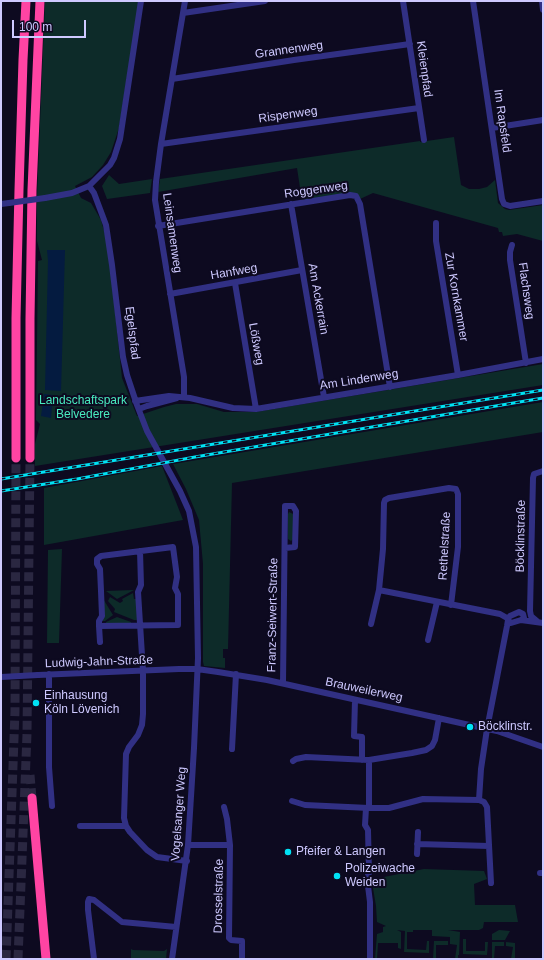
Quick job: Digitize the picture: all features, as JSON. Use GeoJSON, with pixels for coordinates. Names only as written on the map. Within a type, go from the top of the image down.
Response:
{"type":"FeatureCollection","features":[{"type":"Feature","properties":{"kind":"highway"},"geometry":{"type":"LineString","coordinates":[[16,458],[18,198],[26,1]]}},
{"type":"Feature","properties":{"kind":"highway"},"geometry":{"type":"LineString","coordinates":[[30,458],[32,205],[40,1]]}},
{"type":"Feature","properties":{"kind":"highway"},"geometry":{"type":"LineString","coordinates":[[32,798],[46,959]]}},
{"type":"Feature","properties":{"kind":"street"},"geometry":{"type":"LineString","coordinates":[[1,204],[72,193],[89,186],[110,165],[120,139],[141,1]]}},
{"type":"Feature","properties":{"kind":"street","name":"Leinsamenweg"},"geometry":{"type":"LineString","coordinates":[[182,397],[184,377],[155,211],[155,190],[161,144],[185,1]]}},
{"type":"Feature","properties":{"kind":"street"},"geometry":{"type":"LineString","coordinates":[[183,13],[266,1]]}},
{"type":"Feature","properties":{"kind":"street","name":"Kleienpfad"},"geometry":{"type":"LineString","coordinates":[[403,1],[424,140]]}},
{"type":"Feature","properties":{"kind":"street","name":"Im Rapsfeld"},"geometry":{"type":"LineString","coordinates":[[474,1],[502,199],[504,204],[510,206],[543,201]]}},
{"type":"Feature","properties":{"kind":"street"},"geometry":{"type":"LineString","coordinates":[[542,1],[543,10]]}},
{"type":"Feature","properties":{"kind":"street","name":"Grannenweg"},"geometry":{"type":"LineString","coordinates":[[172,79],[286,61],[410,44]]}},
{"type":"Feature","properties":{"kind":"street","name":"Rispenweg"},"geometry":{"type":"LineString","coordinates":[[161,144],[419,108]]}},
{"type":"Feature","properties":{"kind":"street"},"geometry":{"type":"LineString","coordinates":[[492,128],[543,120]]}},
{"type":"Feature","properties":{"kind":"street","name":"Egelspfad"},"geometry":{"type":"LineString","coordinates":[[89,186],[94,194],[106,225],[123,357],[135,401],[147,431],[185,501],[192,520],[197,560],[197,669]]}},
{"type":"Feature","properties":{"kind":"street","name":"Roggenweg"},"geometry":{"type":"LineString","coordinates":[[158,226],[350,195],[358,198],[390,387]]}},
{"type":"Feature","properties":{"kind":"street","name":"Am Ackerrain"},"geometry":{"type":"LineString","coordinates":[[291,204],[324,397]]}},
{"type":"Feature","properties":{"kind":"street","name":"Zur Kornkammer"},"geometry":{"type":"LineString","coordinates":[[436,223],[436,241],[458,375]]}},
{"type":"Feature","properties":{"kind":"street","name":"Flachsweg"},"geometry":{"type":"LineString","coordinates":[[512,245],[510,260],[526,363]]}},
{"type":"Feature","properties":{"kind":"street","name":"Hanfweg"},"geometry":{"type":"LineString","coordinates":[[170,294],[302,270]]}},
{"type":"Feature","properties":{"kind":"street","name":"Lößweg"},"geometry":{"type":"LineString","coordinates":[[235,283],[256,409]]}},
{"type":"Feature","properties":{"kind":"street","name":"Am Lindenweg"},"geometry":{"type":"LineString","coordinates":[[135,401],[169,396],[182,397],[233,408],[256,409],[390,387],[543,359]]}},
{"type":"Feature","properties":{"kind":"street","name":"Am Lindenweg"},"geometry":{"type":"LineString","coordinates":[[139,409],[182,397]]}},
{"type":"Feature","properties":{"kind":"street","name":"Böcklinstraße"},"geometry":{"type":"LineString","coordinates":[[530,609],[534,474],[543,471]]}},
{"type":"Feature","properties":{"kind":"street","name":"Rethelstraße"},"geometry":{"type":"LineString","coordinates":[[379,590],[386,500],[389,498],[449,488],[456,489],[458,494],[458,547],[451,605]]}},
{"type":"Feature","properties":{"kind":"street","name":"Franz-Seiwert-Straße"},"geometry":{"type":"LineString","coordinates":[[283,683],[285,506],[293,506],[296,511],[295,547],[285,548]]}},
{"type":"Feature","properties":{"kind":"street"},"geometry":{"type":"LineString","coordinates":[[99,626],[178,626],[178,594],[175,588],[177,577],[174,547],[101,556],[97,559],[97,564],[100,569],[102,616],[99,621],[99,626],[100,642]]}},
{"type":"Feature","properties":{"kind":"street"},"geometry":{"type":"LineString","coordinates":[[140,551],[141,585],[138,592],[139,619],[141,625],[144,708],[142,725],[138,735],[129,747],[126,754],[124,810],[126,826],[138,842],[157,857],[187,861]]}},
{"type":"Feature","properties":{"kind":"street"},"geometry":{"type":"LineString","coordinates":[[371,624],[379,590],[505,615],[516,613],[523,614],[520,620]]}},
{"type":"Feature","properties":{"kind":"street"},"geometry":{"type":"LineString","coordinates":[[479,800],[481,769],[487,729],[508,620],[510,616],[528,603],[530,599]]}},
{"type":"Feature","properties":{"kind":"street"},"geometry":{"type":"LineString","coordinates":[[428,640],[437,602]]}},
{"type":"Feature","properties":{"kind":"street"},"geometry":{"type":"LineString","coordinates":[[505,634],[508,629],[520,620],[530,609]]}},
{"type":"Feature","properties":{"kind":"street"},"geometry":{"type":"LineString","coordinates":[[530,609],[531,616],[540,623]]}},
{"type":"Feature","properties":{"kind":"street"},"geometry":{"type":"LineString","coordinates":[[500,614],[512,623],[520,620],[540,623]]}},
{"type":"Feature","properties":{"kind":"street","name":"Ludwig-Jahn-Straße"},"geometry":{"type":"LineString","coordinates":[[1,677],[197,669]]}},
{"type":"Feature","properties":{"kind":"street","name":"Brauweilerweg"},"geometry":{"type":"LineString","coordinates":[[197,669],[236,674],[283,683],[440,718],[487,729],[543,747]]}},
{"type":"Feature","properties":{"kind":"street","name":"Vogelsanger Weg"},"geometry":{"type":"LineString","coordinates":[[172,959],[187,861],[195,741],[197,669]]}},
{"type":"Feature","properties":{"kind":"street"},"geometry":{"type":"LineString","coordinates":[[49,674],[49,767],[52,806]]}},
{"type":"Feature","properties":{"kind":"street"},"geometry":{"type":"LineString","coordinates":[[232,749],[236,674]]}},
{"type":"Feature","properties":{"kind":"street"},"geometry":{"type":"LineString","coordinates":[[355,700],[354,736],[362,737],[362,760]]}},
{"type":"Feature","properties":{"kind":"street"},"geometry":{"type":"LineString","coordinates":[[293,761],[306,757],[370,760],[426,750],[432,746],[435,740],[440,718]]}},
{"type":"Feature","properties":{"kind":"street"},"geometry":{"type":"LineString","coordinates":[[370,760],[368,808],[365,825],[368,830],[369,873],[367,878],[370,914],[370,959]]}},
{"type":"Feature","properties":{"kind":"street"},"geometry":{"type":"LineString","coordinates":[[292,801],[305,805],[368,808],[389,808],[423,799],[479,800],[484,802],[487,808],[491,883]]}},
{"type":"Feature","properties":{"kind":"street","name":"Drosselstraße"},"geometry":{"type":"LineString","coordinates":[[224,808],[227,819],[230,845],[229,938],[231,940],[242,941],[242,959]]}},
{"type":"Feature","properties":{"kind":"street"},"geometry":{"type":"LineString","coordinates":[[80,826],[126,826]]}},
{"type":"Feature","properties":{"kind":"street"},"geometry":{"type":"LineString","coordinates":[[417,854],[418,832]]}},
{"type":"Feature","properties":{"kind":"street"},"geometry":{"type":"LineString","coordinates":[[417,844],[489,846]]}},
{"type":"Feature","properties":{"kind":"street","name":"Drosselstraße"},"geometry":{"type":"LineString","coordinates":[[188,845],[230,845]]}},
{"type":"Feature","properties":{"kind":"street"},"geometry":{"type":"LineString","coordinates":[[94,959],[88,910],[88,902],[90,899],[98,902],[122,922],[176,927]]}},
{"type":"Feature","properties":{"kind":"green space","name":"Landschaftspark Belvedere"},"geometry":{"type":"Polygon","coordinates":[[[45,1],[139,1],[119,128],[111,152],[103,165],[92,177],[75,186],[81,198],[91,203],[101,220],[108,245],[122,378],[137,416],[176,404],[197,404],[224,412],[256,412],[543,364],[543,385],[35,466],[35,444],[40,424],[36,420],[38,261],[42,260],[37,241],[37,196],[45,1]]]}},
{"type":"Feature","properties":{"kind":"green space"},"geometry":{"type":"Polygon","coordinates":[[[454,137],[461,185],[469,189],[479,189],[487,187],[495,180],[498,203],[505,209],[509,210],[543,205],[543,241],[517,234],[503,236],[502,232],[499,232],[498,228],[373,193],[360,199],[358,195],[302,201],[297,168],[158,192],[160,179],[454,137]]]}},
{"type":"Feature","properties":{"kind":"green space"},"geometry":{"type":"Polygon","coordinates":[[[109,175],[119,184],[152,179],[150,193],[107,199],[102,186],[109,175]]]}},
{"type":"Feature","properties":{"kind":"green space"},"geometry":{"type":"Polygon","coordinates":[[[543,402],[543,432],[232,483],[228,649],[223,649],[225,668],[204,666],[203,564],[199,520],[186,489],[173,464],[543,402]]]}},
{"type":"Feature","properties":{"kind":"green space"},"geometry":{"type":"Polygon","coordinates":[[[162,466],[183,520],[44,545],[44,488],[162,466]]]}},
{"type":"Feature","properties":{"kind":"green space"},"geometry":{"type":"Polygon","coordinates":[[[289,512],[293,514],[293,539],[291,541],[288,539],[289,512]]]}},
{"type":"Feature","properties":{"kind":"green space"},"geometry":{"type":"Polygon","coordinates":[[[62,549],[59,643],[47,643],[48,550],[62,549]]]}},
{"type":"Feature","properties":{"kind":"green space"},"geometry":{"type":"Polygon","coordinates":[[[134,590],[117,599],[106,591],[134,590]]]}},
{"type":"Feature","properties":{"kind":"green space"},"geometry":{"type":"Polygon","coordinates":[[[133,593],[134,599],[137,599],[138,620],[134,620],[114,612],[115,609],[108,601],[110,597],[120,603],[123,601],[122,599],[133,593]]]}},
{"type":"Feature","properties":{"kind":"green space"},"geometry":{"type":"Polygon","coordinates":[[[102,597],[113,615],[105,621],[103,621],[102,597]]]}},
{"type":"Feature","properties":{"kind":"green space"},"geometry":{"type":"Polygon","coordinates":[[[117,617],[131,622],[131,623],[106,623],[117,617]]]}},
{"type":"Feature","properties":{"kind":"green space"},"geometry":{"type":"Polygon","coordinates":[[[424,869],[484,871],[487,879],[474,884],[475,905],[515,905],[518,922],[484,922],[483,928],[479,930],[448,930],[460,932],[458,959],[455,959],[457,945],[450,944],[450,937],[432,936],[432,930],[413,930],[413,932],[407,932],[407,949],[426,950],[427,941],[429,941],[429,953],[404,952],[405,931],[397,930],[401,932],[401,949],[398,948],[398,943],[378,943],[377,959],[375,959],[377,934],[383,932],[383,927],[386,926],[377,922],[372,882],[384,877],[424,869]]]}},
{"type":"Feature","properties":{"kind":"green space"},"geometry":{"type":"Polygon","coordinates":[[[499,930],[510,931],[505,940],[492,940],[492,934],[499,930]]]}},
{"type":"Feature","properties":{"kind":"green space"},"geometry":{"type":"Polygon","coordinates":[[[463,939],[466,939],[466,951],[485,951],[485,942],[488,942],[487,955],[463,954],[463,939]]]}},
{"type":"Feature","properties":{"kind":"green space"},"geometry":{"type":"Polygon","coordinates":[[[434,941],[448,941],[448,945],[436,945],[436,959],[433,959],[434,941]]]}},
{"type":"Feature","properties":{"kind":"green space"},"geometry":{"type":"Polygon","coordinates":[[[492,942],[504,942],[504,946],[495,946],[494,959],[492,959],[492,942]]]}},
{"type":"Feature","properties":{"kind":"green space"},"geometry":{"type":"Polygon","coordinates":[[[506,942],[515,943],[515,959],[511,959],[513,947],[506,946],[506,942]]]}},
{"type":"Feature","properties":{"kind":"green space"},"geometry":{"type":"Polygon","coordinates":[[[131,949],[164,951],[167,949],[166,959],[131,959],[131,949]]]}},
{"type":"Feature","properties":{"kind":"water"},"geometry":{"type":"Polygon","coordinates":[[[47,250],[65,250],[61,391],[45,390],[47,250]]]}},
{"type":"Feature","properties":{"kind":"water"},"geometry":{"type":"Polygon","coordinates":[[[44,394],[53,395],[51,418],[41,416],[44,394]]]}},
{"type":"Feature","properties":{"kind":"tunnel"},"geometry":{"type":"LineString","coordinates":[[6,959],[15,711],[16,458]]}},
{"type":"Feature","properties":{"kind":"tunnel"},"geometry":{"type":"LineString","coordinates":[[18,959],[27,734],[30,458]]}},
{"type":"Feature","properties":{"kind":"tunnel"},"geometry":{"type":"LineString","coordinates":[[30,775],[32,798]]}},
{"type":"Feature","properties":{"kind":"railway"},"geometry":{"type":"LineString","coordinates":[[1,479],[543,390]]}},
{"type":"Feature","properties":{"kind":"railway"},"geometry":{"type":"LineString","coordinates":[[1,491],[543,398]]}},
{"type":"Feature","properties":{"kind":"place","name":"Einhausung Köln Lövenich"},"geometry":{"type":"Point","coordinates":[36,703]}},
{"type":"Feature","properties":{"kind":"place","name":"Böcklinstr."},"geometry":{"type":"Point","coordinates":[470,727]}},
{"type":"Feature","properties":{"kind":"place","name":"Pfeifer & Langen"},"geometry":{"type":"Point","coordinates":[288,852]}},
{"type":"Feature","properties":{"kind":"place","name":"Polizeiwache Weiden"},"geometry":{"type":"Point","coordinates":[337,876]}}]}
